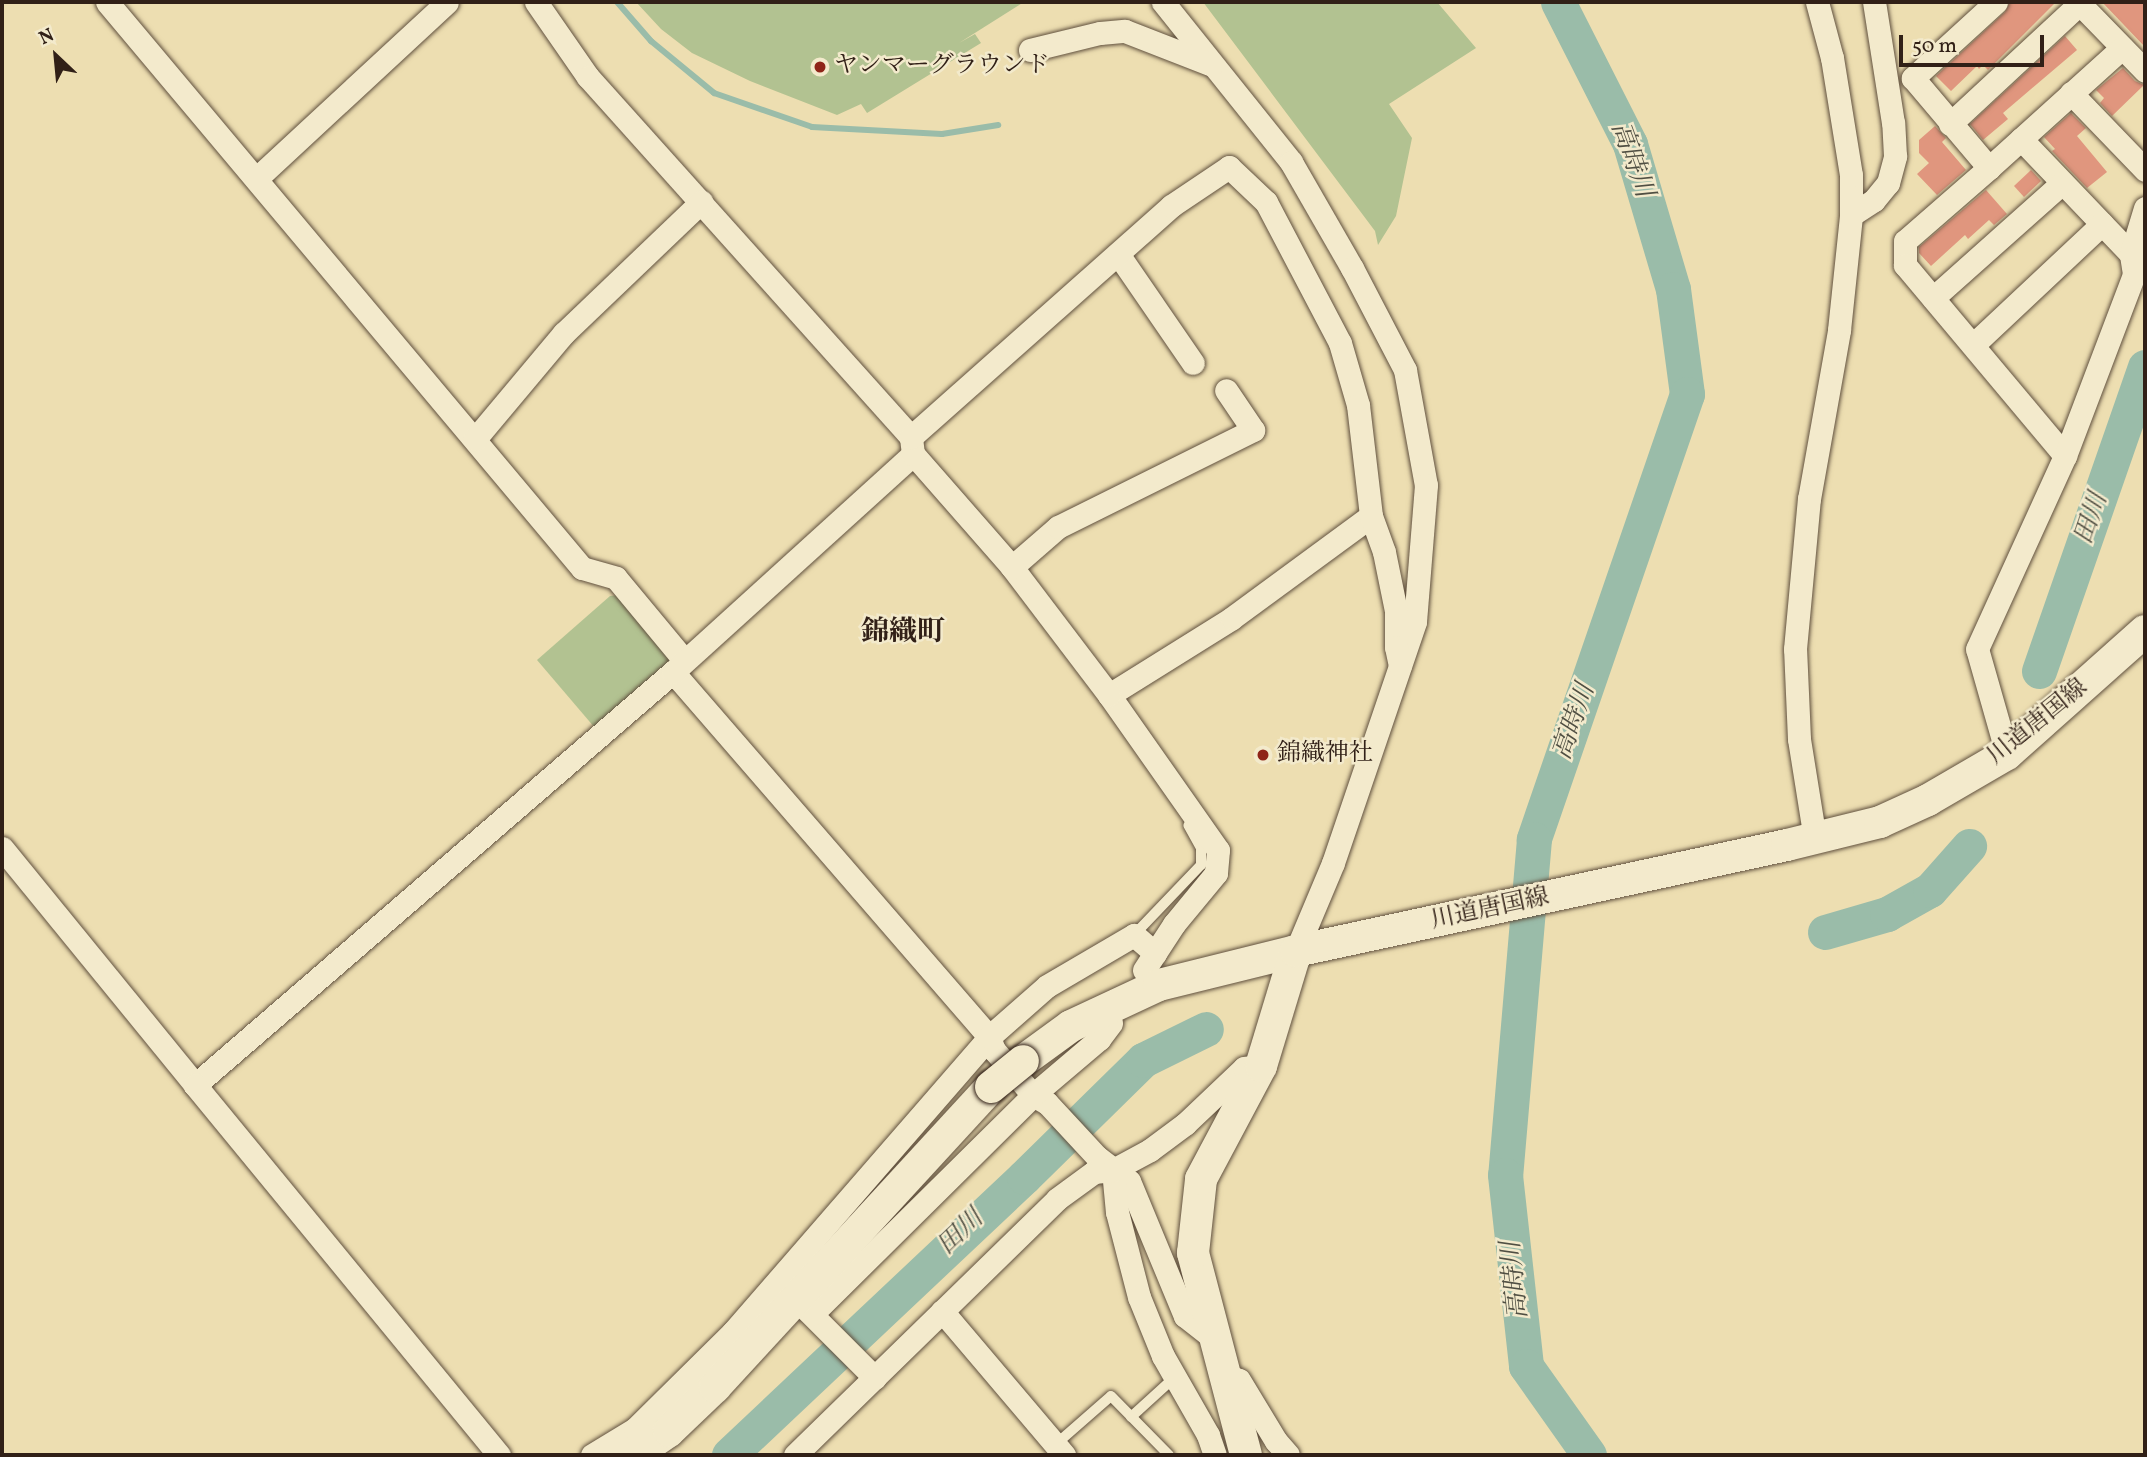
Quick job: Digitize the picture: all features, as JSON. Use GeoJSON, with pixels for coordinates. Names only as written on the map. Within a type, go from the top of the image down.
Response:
{"type":"FeatureCollection","features":[{"type":"Feature","properties":{"kind":"main road","name":"川道唐国線"},"geometry":{"type":"LineString","coordinates":[[634,1455],[670,1431],[799,1303],[991,1087],[1071,1026],[1124,999],[1201,973],[1801,842],[1880,822],[1928,800],[2007,754],[2145,631]]}},
{"type":"Feature","properties":{"kind":"main road"},"geometry":{"type":"LineString","coordinates":[[1247,1455],[1213,1338],[1193,1253],[1202,1179],[1261,1066],[1307,949]]}},
{"type":"Feature","properties":{"kind":"street"},"geometry":{"type":"LineString","coordinates":[[107,2],[582,568],[616,578],[678,666],[989,1037],[994,1051],[1105,1164],[1129,1181],[1137,1195],[1168,1281],[1185,1316],[1213,1338]]}},
{"type":"Feature","properties":{"kind":"street"},"geometry":{"type":"LineString","coordinates":[[256,179],[447,2]]}},
{"type":"Feature","properties":{"kind":"street"},"geometry":{"type":"LineString","coordinates":[[536,2],[588,77],[701,202],[912,446],[1012,567],[1109,695],[1218,850],[1216,873],[1174,924],[1149,962],[1134,935],[1047,986],[989,1037],[799,1303]]}},
{"type":"Feature","properties":{"kind":"street"},"geometry":{"type":"LineString","coordinates":[[1163,2],[1291,162],[1405,370],[1426,485],[1420,586],[1415,622],[1333,863],[1307,949]]}},
{"type":"Feature","properties":{"kind":"street"},"geometry":{"type":"LineString","coordinates":[[1801,842],[1795,649],[1809,499],[1839,330],[1851,215],[1851,175],[1832,58],[1817,2]]}},
{"type":"Feature","properties":{"kind":"street"},"geometry":{"type":"LineString","coordinates":[[1851,215],[1874,200],[1888,183],[1895,156],[1893,123],[1874,2]]}},
{"type":"Feature","properties":{"kind":"street"},"geometry":{"type":"LineString","coordinates":[[1990,168],[1913,78],[1996,2]]}},
{"type":"Feature","properties":{"kind":"street"},"geometry":{"type":"LineString","coordinates":[[1950,124],[2079,3],[2145,71]]}},
{"type":"Feature","properties":{"kind":"street"},"geometry":{"type":"LineString","coordinates":[[1030,50],[1100,33],[1125,31],[1212,65]]}},
{"type":"Feature","properties":{"kind":"street"},"geometry":{"type":"LineString","coordinates":[[2065,456],[1905,265],[1905,241],[2122,48]]}},
{"type":"Feature","properties":{"kind":"street"},"geometry":{"type":"LineString","coordinates":[[2071,93],[2145,170]]}},
{"type":"Feature","properties":{"kind":"street"},"geometry":{"type":"LineString","coordinates":[[2021,139],[2131,254]]}},
{"type":"Feature","properties":{"kind":"street"},"geometry":{"type":"LineString","coordinates":[[195,1085],[678,666],[1171,206],[1229,167],[1266,202],[1340,343],[1359,405],[1371,516],[1384,552],[1396,611],[1396,647],[1400,666]]}},
{"type":"Feature","properties":{"kind":"street"},"geometry":{"type":"LineString","coordinates":[[1933,298],[2062,183]]}},
{"type":"Feature","properties":{"kind":"street"},"geometry":{"type":"LineString","coordinates":[[475,439],[564,333],[701,202]]}},
{"type":"Feature","properties":{"kind":"street"},"geometry":{"type":"LineString","coordinates":[[2007,754],[1977,649],[2065,456],[2134,274],[2131,254],[2145,208]]}},
{"type":"Feature","properties":{"kind":"street"},"geometry":{"type":"LineString","coordinates":[[1973,345],[2102,224]]}},
{"type":"Feature","properties":{"kind":"street"},"geometry":{"type":"LineString","coordinates":[[1118,254],[1193,363]]}},
{"type":"Feature","properties":{"kind":"street"},"geometry":{"type":"LineString","coordinates":[[1012,567],[1058,527],[1253,430],[1226,390]]}},
{"type":"Feature","properties":{"kind":"street"},"geometry":{"type":"LineString","coordinates":[[1109,695],[1232,618],[1371,516]]}},
{"type":"Feature","properties":{"kind":"street"},"geometry":{"type":"LineString","coordinates":[[2,848],[499,1455]]}},
{"type":"Feature","properties":{"kind":"street"},"geometry":{"type":"LineString","coordinates":[[592,1455],[635,1429],[733,1332],[799,1303],[1040,1099],[1099,1039],[1111,1023]]}},
{"type":"Feature","properties":{"kind":"street"},"geometry":{"type":"LineString","coordinates":[[795,1455],[871,1374],[942,1311],[1057,1199],[1105,1164],[1150,1150],[1185,1124],[1244,1068],[1261,1066]]}},
{"type":"Feature","properties":{"kind":"street"},"geometry":{"type":"LineString","coordinates":[[1105,1164],[1139,1297],[1175,1377],[1208,1435],[1215,1455]]}},
{"type":"Feature","properties":{"kind":"street"},"geometry":{"type":"LineString","coordinates":[[799,1303],[871,1374]]}},
{"type":"Feature","properties":{"kind":"street"},"geometry":{"type":"LineString","coordinates":[[942,1311],[1060,1450]]}},
{"type":"Feature","properties":{"kind":"street"},"geometry":{"type":"LineString","coordinates":[[1223,1373],[1239,1380],[1276,1441],[1288,1455]]}},
{"type":"Feature","properties":{"kind":"lane"},"geometry":{"type":"LineString","coordinates":[[1134,935],[1201,865],[1201,848],[1175,801],[1173,786]]}},
{"type":"Feature","properties":{"kind":"lane"},"geometry":{"type":"LineString","coordinates":[[1131,1417],[1175,1377]]}},
{"type":"Feature","properties":{"kind":"lane"},"geometry":{"type":"LineString","coordinates":[[1060,1450],[1111,1396],[1169,1455]]}},
{"type":"Feature","properties":{"kind":"green space","name":"ヤンマーグラウンド"},"geometry":{"type":"Polygon","coordinates":[[[636,2],[1024,2],[959,43],[975,34],[981,43],[867,113],[861,104],[837,115],[750,81],[692,53],[661,29],[636,2]]]}},
{"type":"Feature","properties":{"kind":"green space"},"geometry":{"type":"Polygon","coordinates":[[[1203,2],[1437,2],[1476,48],[1389,104],[1412,138],[1396,216],[1378,245],[1375,231],[1203,2]]]}},
{"type":"Feature","properties":{"kind":"green space"},"geometry":{"type":"Polygon","coordinates":[[[619,595],[673,662],[595,728],[537,660],[610,596],[619,595]]]}},
{"type":"Feature","properties":{"kind":"building"},"geometry":{"type":"Polygon","coordinates":[[[2010,2],[2056,2],[1988,70],[1983,65],[1979,69],[1977,66],[1951,91],[1936,76],[2005,12],[2010,2]]]}},
{"type":"Feature","properties":{"kind":"building"},"geometry":{"type":"Polygon","coordinates":[[[2102,2],[2145,2],[2145,47],[2102,2]]]}},
{"type":"Feature","properties":{"kind":"building"},"geometry":{"type":"Polygon","coordinates":[[[2065,36],[2077,50],[2003,113],[2008,119],[1983,140],[1970,124],[2065,36]]]}},
{"type":"Feature","properties":{"kind":"building"},"geometry":{"type":"Polygon","coordinates":[[[2123,68],[2135,81],[2144,85],[2112,116],[2100,103],[2104,98],[2096,90],[2123,68]]]}},
{"type":"Feature","properties":{"kind":"building"},"geometry":{"type":"Polygon","coordinates":[[[2071,113],[2086,128],[2077,136],[2107,172],[2087,188],[2052,151],[2055,149],[2044,137],[2071,113]]]}},
{"type":"Feature","properties":{"kind":"building"},"geometry":{"type":"Polygon","coordinates":[[[1935,126],[1946,138],[1942,142],[1966,170],[1937,195],[1917,174],[1929,163],[1919,153],[1919,140],[1935,126]]]}},
{"type":"Feature","properties":{"kind":"building"},"geometry":{"type":"Polygon","coordinates":[[[2031,170],[2041,181],[2024,197],[2014,186],[2031,170]]]}},
{"type":"Feature","properties":{"kind":"building"},"geometry":{"type":"Polygon","coordinates":[[[1986,190],[2007,214],[1994,225],[1989,220],[1968,239],[1965,235],[1931,266],[1919,253],[1919,247],[1986,190]]]}},
{"type":"Feature","properties":{"kind":"waterway"},"geometry":{"type":"LineString","coordinates":[[617,2],[651,41],[714,93],[812,127],[942,134],[998,125]]}},
{"type":"Feature","properties":{"kind":"waterway","name":"高時川"},"geometry":{"type":"LineString","coordinates":[[1558,2],[1630,144],[1673,289],[1687,394],[1534,839],[1505,1175],[1526,1366],[1589,1455]]}},
{"type":"Feature","properties":{"kind":"waterway","name":"田川"},"geometry":{"type":"LineString","coordinates":[[2039,671],[2145,367]]}},
{"type":"Feature","properties":{"kind":"waterway","name":"田川"},"geometry":{"type":"LineString","coordinates":[[1825,932],[1887,914],[1930,890],[1969,846]]}},
{"type":"Feature","properties":{"kind":"waterway","name":"田川"},"geometry":{"type":"LineString","coordinates":[[729,1455],[1024,1177],[1143,1060],[1206,1029]]}},
{"type":"Feature","properties":{"kind":"place","name":"ヤンマーグラウンド"},"geometry":{"type":"Point","coordinates":[820,67]}},
{"type":"Feature","properties":{"kind":"place","name":"錦織神社"},"geometry":{"type":"Point","coordinates":[1263,755]}},
{"type":"Feature","properties":{"kind":"district","name":"錦織町"},"geometry":{"type":"Point","coordinates":[903,633]}}]}
